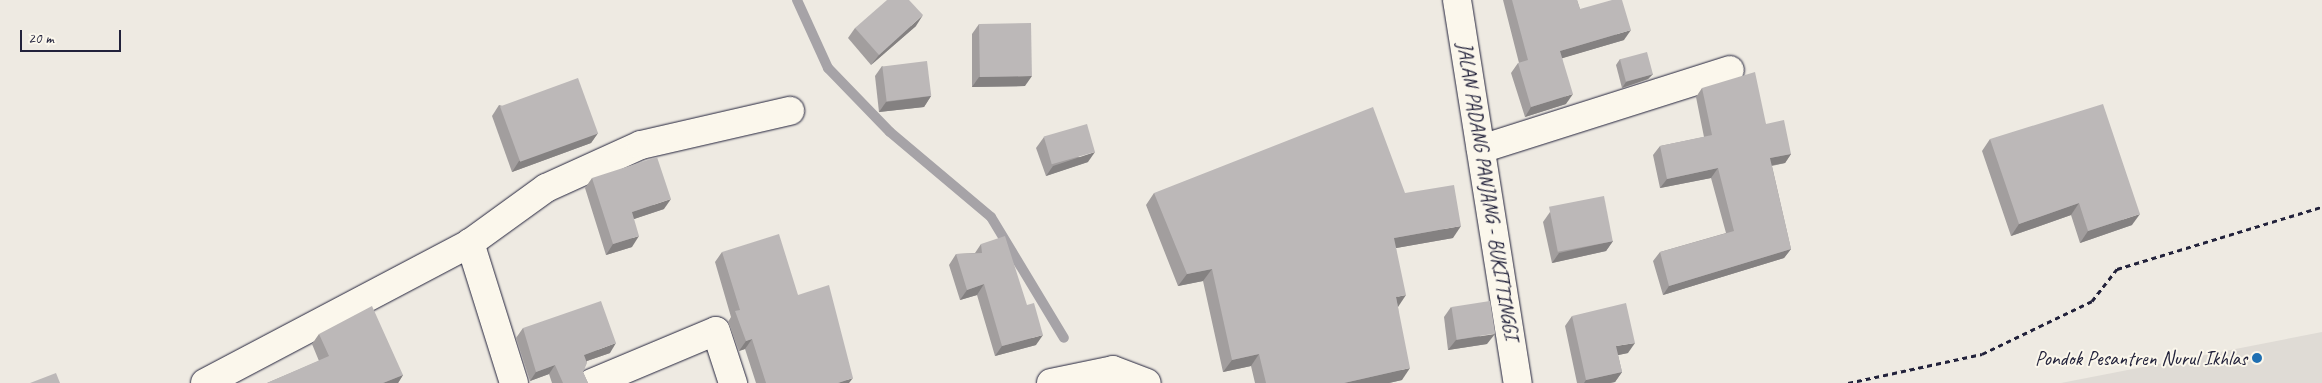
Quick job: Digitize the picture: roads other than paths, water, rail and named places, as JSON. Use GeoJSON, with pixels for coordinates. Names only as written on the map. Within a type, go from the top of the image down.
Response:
{"type":"FeatureCollection","features":[{"type":"Feature","properties":{"kind":"main road","name":"JALAN PADANG PANJANG - BUKITTINGGI"},"geometry":{"type":"LineString","coordinates":[[1457,0],[1518,383]]}},
{"type":"Feature","properties":{"kind":"main road"},"geometry":{"type":"LineString","coordinates":[[1481,149],[1730,70]]}},
{"type":"Feature","properties":{"kind":"main road"},"geometry":{"type":"LineString","coordinates":[[205,383],[470,243],[546,188],[641,145],[790,111]]}},
{"type":"Feature","properties":{"kind":"main road"},"geometry":{"type":"LineString","coordinates":[[470,243],[514,383]]}},
{"type":"Feature","properties":{"kind":"main road"},"geometry":{"type":"LineString","coordinates":[[592,383],[716,331],[733,383]]}},
{"type":"Feature","properties":{"kind":"main road"},"geometry":{"type":"LineString","coordinates":[[1051,383],[1113,370],[1147,383]]}},
{"type":"Feature","properties":{"kind":"waterway"},"geometry":{"type":"LineString","coordinates":[[797,0],[828,68],[890,132],[991,217],[1064,338]]}},
{"type":"Feature","properties":{"kind":"place","name":"Pondok Pesantren Nurul Ikhlas"},"geometry":{"type":"Point","coordinates":[2257,358]}}]}
